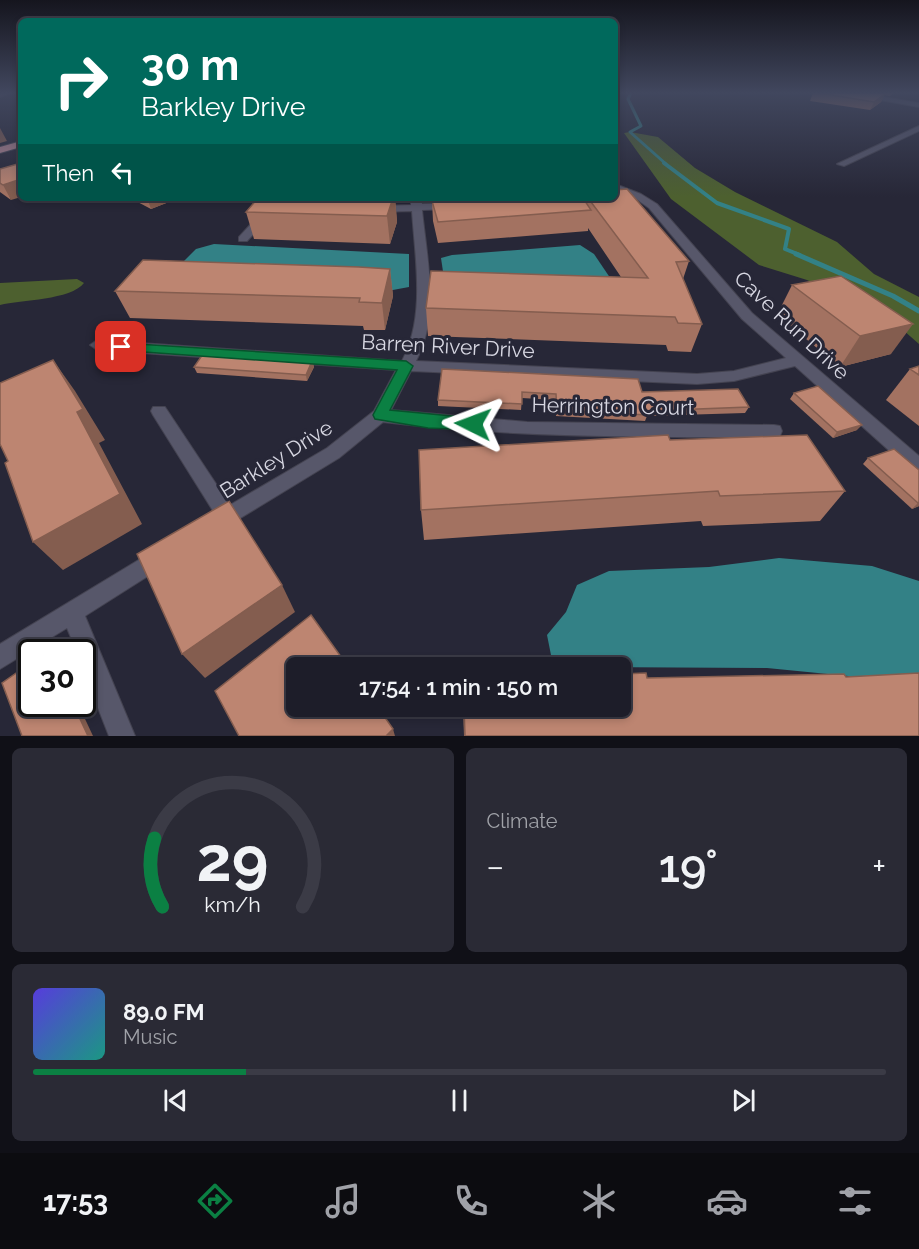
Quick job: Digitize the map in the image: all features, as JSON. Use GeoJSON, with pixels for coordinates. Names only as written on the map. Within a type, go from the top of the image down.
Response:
{"type":"FeatureCollection","features":[{"type":"Feature","properties":{"kind":"main road"},"geometry":{"type":"LineString","coordinates":[[0,150],[18,145]]}},
{"type":"Feature","properties":{"kind":"street"},"geometry":{"type":"LineString","coordinates":[[840,164],[919,128]]}},
{"type":"Feature","properties":{"kind":"street","name":"Cave Run Drive"},"geometry":{"type":"LineString","coordinates":[[618,188],[638,196],[653,206],[676,230],[728,297],[796,361],[919,467]]}},
{"type":"Feature","properties":{"kind":"street"},"geometry":{"type":"LineString","coordinates":[[243,239],[267,213],[283,201]]}},
{"type":"Feature","properties":{"kind":"street"},"geometry":{"type":"LineString","coordinates":[[366,209],[417,203],[464,205]]}},
{"type":"Feature","properties":{"kind":"street","name":"Barkley Drive"},"geometry":{"type":"LineString","coordinates":[[208,529],[333,453],[380,415],[417,346],[424,294],[417,203]]}},
{"type":"Feature","properties":{"kind":"street","name":"Barren River Drive"},"geometry":{"type":"LineString","coordinates":[[97,345],[406,366],[697,379],[734,376],[796,361]]}},
{"type":"Feature","properties":{"kind":"street"},"geometry":{"type":"LineString","coordinates":[[159,411],[227,517]]}},
{"type":"Feature","properties":{"kind":"street","name":"Herrington Court"},"geometry":{"type":"LineString","coordinates":[[380,415],[428,422],[584,430],[774,432]]}},
{"type":"Feature","properties":{"kind":"street"},"geometry":{"type":"LineString","coordinates":[[0,657],[179,546]]}},
{"type":"Feature","properties":{"kind":"street"},"geometry":{"type":"LineString","coordinates":[[72,611],[122,736]]}},
{"type":"Feature","properties":{"kind":"shaded area"},"geometry":{"type":"Polygon","coordinates":[[[624,133],[658,137],[695,168],[735,192],[837,242],[874,274],[919,297],[919,344],[886,315],[807,280],[759,265],[671,199],[624,133]]]}},
{"type":"Feature","properties":{"kind":"shaded area"},"geometry":{"type":"Polygon","coordinates":[[[214,244],[409,254],[409,287],[382,292],[178,267],[196,249],[214,244]]]}},
{"type":"Feature","properties":{"kind":"shaded area"},"geometry":{"type":"Polygon","coordinates":[[[580,245],[594,254],[621,294],[445,285],[441,258],[452,255],[580,245]]]}},
{"type":"Feature","properties":{"kind":"shaded area"},"geometry":{"type":"Polygon","coordinates":[[[77,279],[84,283],[78,289],[68,293],[0,305],[0,283],[77,279]]]}},
{"type":"Feature","properties":{"kind":"shaded area"},"geometry":{"type":"Polygon","coordinates":[[[779,558],[872,566],[919,581],[919,683],[767,668],[631,667],[631,657],[551,657],[547,635],[566,612],[577,585],[609,571],[709,567],[779,558]]]}},
{"type":"Feature","properties":{"kind":"building"},"geometry":{"type":"Polygon","coordinates":[[[18,164],[18,180],[3,185],[0,183],[0,169],[18,164]]]}},
{"type":"Feature","properties":{"kind":"building"},"geometry":{"type":"Polygon","coordinates":[[[627,189],[689,261],[676,262],[702,324],[678,323],[675,317],[426,308],[431,271],[648,278],[590,201],[618,201],[618,190],[627,189]]]}},
{"type":"Feature","properties":{"kind":"building"},"geometry":{"type":"Polygon","coordinates":[[[255,201],[392,201],[387,216],[246,212],[255,201]]]}},
{"type":"Feature","properties":{"kind":"building"},"geometry":{"type":"Polygon","coordinates":[[[432,201],[585,201],[591,210],[438,222],[432,201]]]}},
{"type":"Feature","properties":{"kind":"building"},"geometry":{"type":"Polygon","coordinates":[[[143,260],[390,269],[382,303],[359,302],[360,298],[115,291],[143,260]]]}},
{"type":"Feature","properties":{"kind":"building"},"geometry":{"type":"Polygon","coordinates":[[[841,276],[913,324],[860,336],[792,285],[841,276]]]}},
{"type":"Feature","properties":{"kind":"building"},"geometry":{"type":"Polygon","coordinates":[[[203,354],[312,361],[306,375],[194,367],[203,354]]]}},
{"type":"Feature","properties":{"kind":"building"},"geometry":{"type":"Polygon","coordinates":[[[53,360],[83,409],[77,412],[120,494],[33,542],[5,463],[8,461],[0,444],[0,383],[53,360]]]}},
{"type":"Feature","properties":{"kind":"building"},"geometry":{"type":"Polygon","coordinates":[[[919,366],[919,375],[910,369],[919,366]]]}},
{"type":"Feature","properties":{"kind":"building"},"geometry":{"type":"Polygon","coordinates":[[[442,369],[638,379],[642,392],[738,389],[749,407],[646,411],[647,415],[557,410],[556,394],[522,392],[522,404],[438,400],[442,369]]]}},
{"type":"Feature","properties":{"kind":"building"},"geometry":{"type":"Polygon","coordinates":[[[818,386],[862,425],[837,432],[794,393],[818,386]]]}},
{"type":"Feature","properties":{"kind":"building"},"geometry":{"type":"Polygon","coordinates":[[[668,435],[670,440],[807,435],[845,491],[720,496],[718,491],[421,510],[419,450],[668,435]]]}},
{"type":"Feature","properties":{"kind":"building"},"geometry":{"type":"Polygon","coordinates":[[[894,449],[919,470],[918,503],[868,458],[894,449]]]}},
{"type":"Feature","properties":{"kind":"building"},"geometry":{"type":"Polygon","coordinates":[[[229,501],[282,585],[182,654],[137,554],[229,501]]]}},
{"type":"Feature","properties":{"kind":"building"},"geometry":{"type":"Polygon","coordinates":[[[311,615],[341,657],[286,657],[286,717],[385,717],[393,729],[386,736],[239,736],[215,691],[311,615]]]}},
{"type":"Feature","properties":{"kind":"building"},"geometry":{"type":"Polygon","coordinates":[[[18,672],[18,717],[79,717],[88,736],[22,736],[2,683],[18,672]]]}},
{"type":"Feature","properties":{"kind":"building"},"geometry":{"type":"Polygon","coordinates":[[[646,673],[647,678],[844,674],[846,677],[919,673],[919,736],[465,736],[464,717],[631,717],[631,674],[646,673]]]}},
{"type":"Feature","properties":{"kind":"waterway"},"geometry":{"type":"LineString","coordinates":[[639,127],[630,132],[666,164]]}},
{"type":"Feature","properties":{"kind":"waterway"},"geometry":{"type":"LineString","coordinates":[[664,163],[717,203],[789,229],[785,249],[800,255]]}},
{"type":"Feature","properties":{"kind":"waterway"},"geometry":{"type":"LineString","coordinates":[[796,254],[893,296],[919,311]]}},
{"type":"Feature","properties":{"kind":"route"},"geometry":{"type":"LineString","coordinates":[[121,347],[406,366],[398,385],[380,415],[428,422],[473,424]]}}]}
